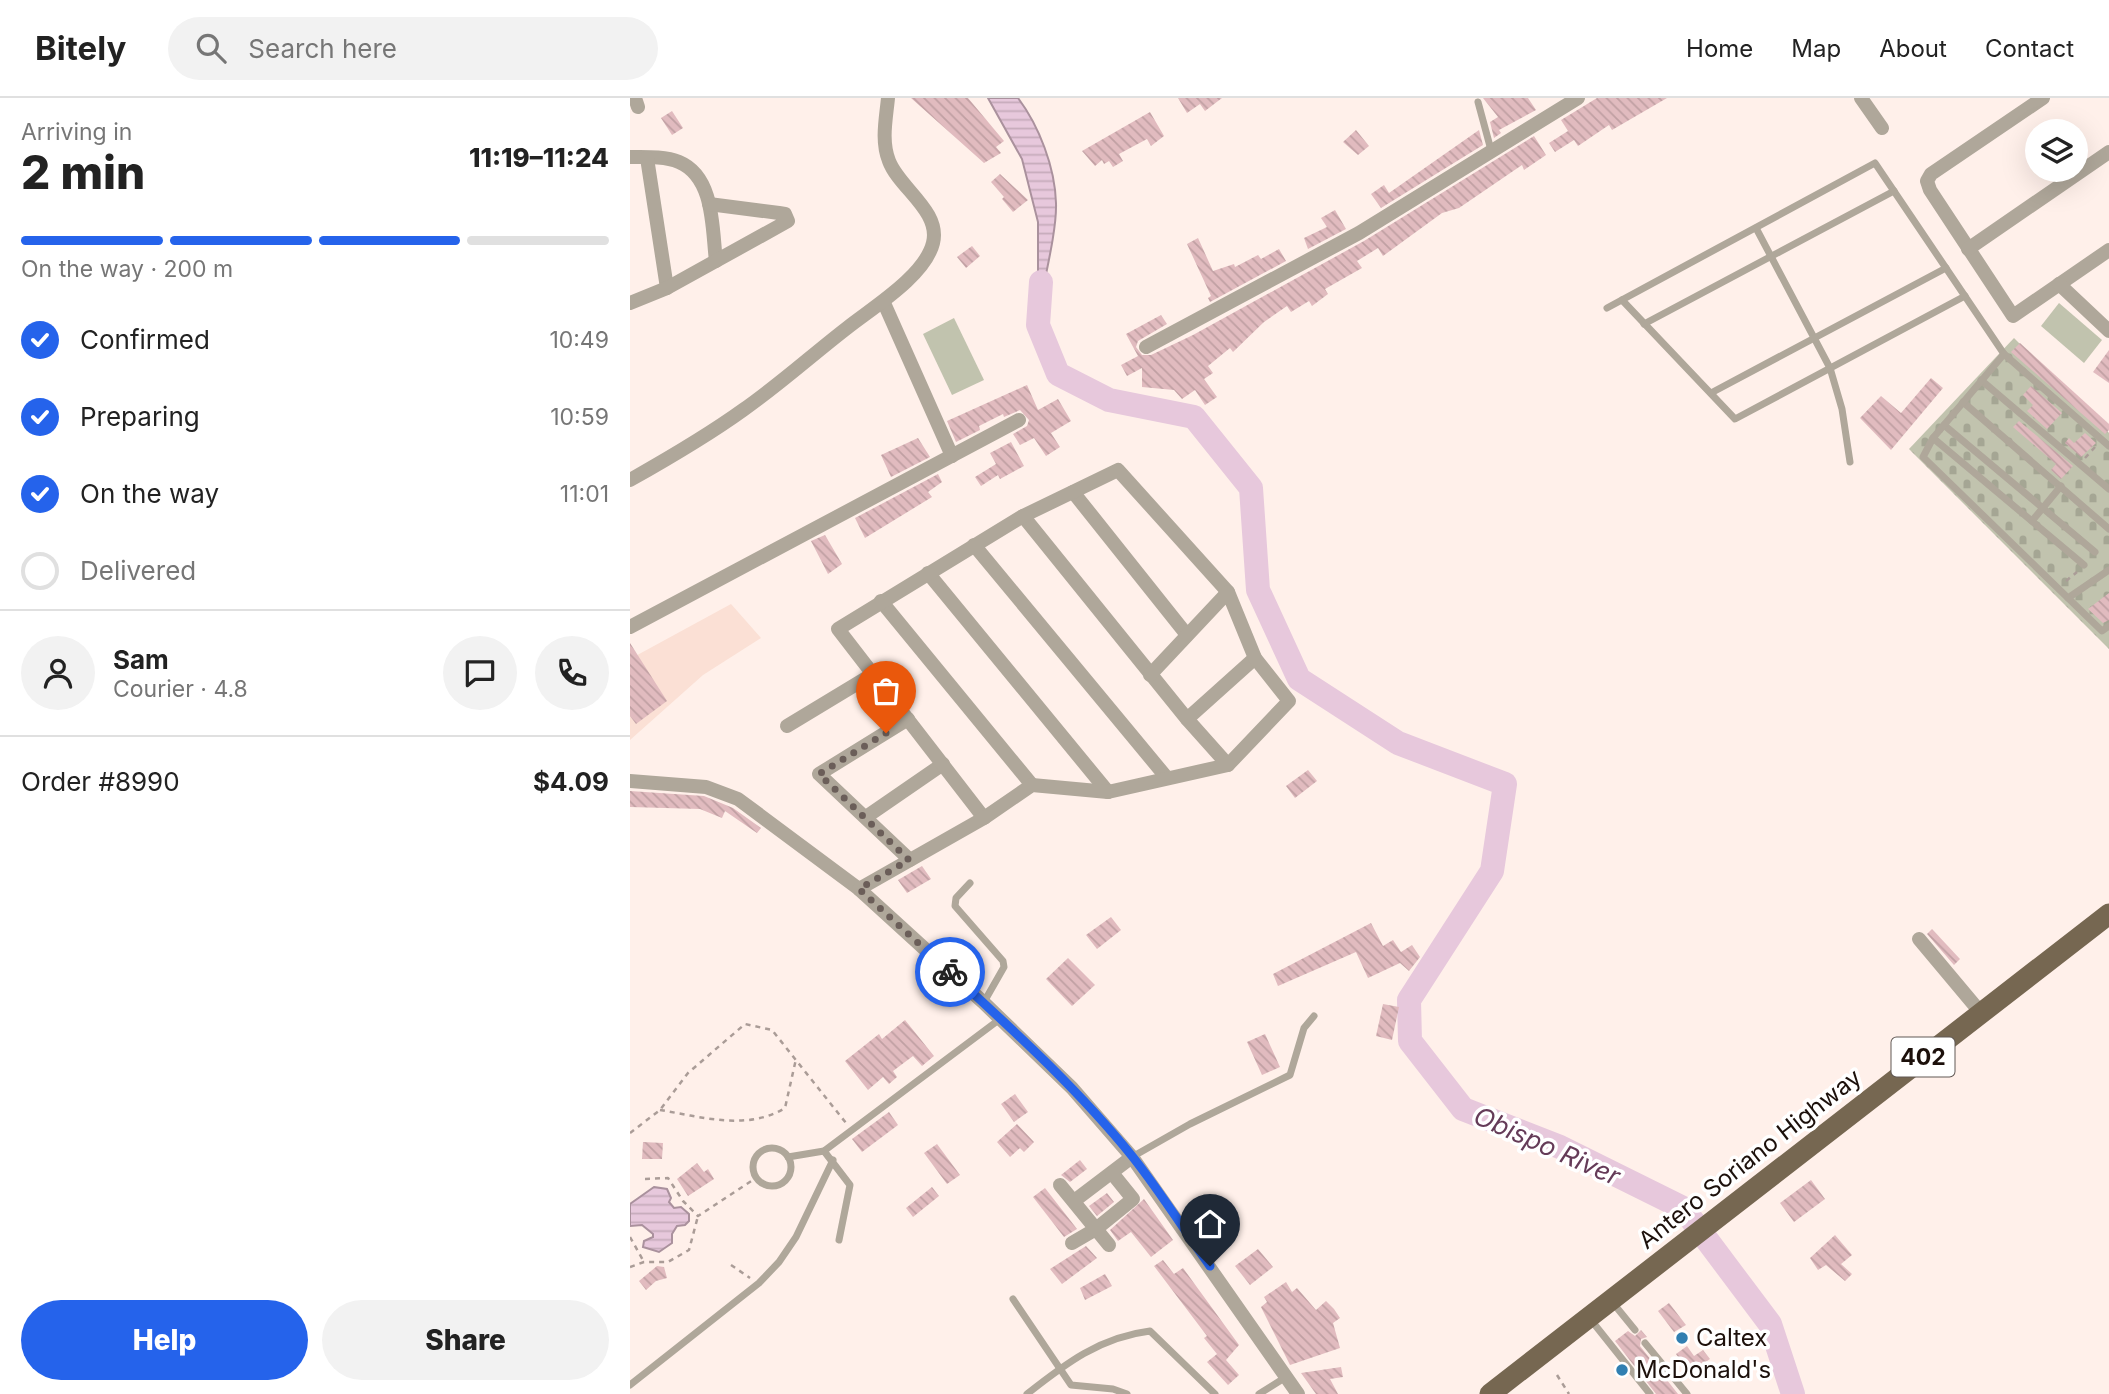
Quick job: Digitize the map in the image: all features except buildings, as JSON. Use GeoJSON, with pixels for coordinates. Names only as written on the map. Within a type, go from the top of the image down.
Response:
{"type":"FeatureCollection","features":[{"type":"Feature","properties":{"kind":"main road","name":"Antero Soriano Highway"},"geometry":{"type":"LineString","coordinates":[[1490,1394],[2109,914]]}},
{"type":"Feature","properties":{"kind":"street"},"geometry":{"type":"LineString","coordinates":[[630,480],[746,409],[862,316],[884,303],[922,262],[933,243],[930,219],[890,165],[886,154],[884,141],[888,98]]}},
{"type":"Feature","properties":{"kind":"street"},"geometry":{"type":"LineString","coordinates":[[1146,347],[1359,233],[1578,98]]}},
{"type":"Feature","properties":{"kind":"street"},"geometry":{"type":"LineString","coordinates":[[1861,98],[1882,128]]}},
{"type":"Feature","properties":{"kind":"street"},"geometry":{"type":"LineString","coordinates":[[2043,98],[1931,174],[1927,181],[1930,190],[2013,316],[2109,250]]}},
{"type":"Feature","properties":{"kind":"street"},"geometry":{"type":"LineString","coordinates":[[1968,249],[2109,152]]}},
{"type":"Feature","properties":{"kind":"street"},"geometry":{"type":"LineString","coordinates":[[630,157],[680,162],[690,169],[704,188],[709,204],[716,261]]}},
{"type":"Feature","properties":{"kind":"street"},"geometry":{"type":"LineString","coordinates":[[647,158],[667,288]]}},
{"type":"Feature","properties":{"kind":"street"},"geometry":{"type":"LineString","coordinates":[[630,303],[667,288],[785,224],[788,217],[779,213],[709,204]]}},
{"type":"Feature","properties":{"kind":"street"},"geometry":{"type":"LineString","coordinates":[[2059,284],[2109,331]]}},
{"type":"Feature","properties":{"kind":"street"},"geometry":{"type":"LineString","coordinates":[[884,303],[952,456]]}},
{"type":"Feature","properties":{"kind":"street"},"geometry":{"type":"LineString","coordinates":[[630,627],[1019,420]]}},
{"type":"Feature","properties":{"kind":"street"},"geometry":{"type":"LineString","coordinates":[[859,889],[984,818],[1032,785],[1108,792],[1228,765],[1289,701],[1255,658],[1228,592],[1118,470],[1023,516],[838,629],[984,818]]}},
{"type":"Feature","properties":{"kind":"street"},"geometry":{"type":"LineString","coordinates":[[1073,492],[1187,635]]}},
{"type":"Feature","properties":{"kind":"street"},"geometry":{"type":"LineString","coordinates":[[1023,516],[1150,675],[1228,765]]}},
{"type":"Feature","properties":{"kind":"street"},"geometry":{"type":"LineString","coordinates":[[974,545],[1167,779]]}},
{"type":"Feature","properties":{"kind":"street"},"geometry":{"type":"LineString","coordinates":[[928,573],[1108,792]]}},
{"type":"Feature","properties":{"kind":"street"},"geometry":{"type":"LineString","coordinates":[[1150,675],[1228,592]]}},
{"type":"Feature","properties":{"kind":"street"},"geometry":{"type":"LineString","coordinates":[[881,601],[1032,785]]}},
{"type":"Feature","properties":{"kind":"street"},"geometry":{"type":"LineString","coordinates":[[1187,719],[1255,658]]}},
{"type":"Feature","properties":{"kind":"street"},"geometry":{"type":"LineString","coordinates":[[787,726],[873,674]]}},
{"type":"Feature","properties":{"kind":"street"},"geometry":{"type":"LineString","coordinates":[[908,719],[819,774],[909,860]]}},
{"type":"Feature","properties":{"kind":"street"},"geometry":{"type":"LineString","coordinates":[[866,817],[943,764]]}},
{"type":"Feature","properties":{"kind":"street"},"geometry":{"type":"LineString","coordinates":[[630,781],[685,784],[720,790],[738,799],[859,889],[983,1002],[1072,1088],[1132,1157],[1298,1394]]}},
{"type":"Feature","properties":{"kind":"street"},"geometry":{"type":"LineString","coordinates":[[1919,939],[1981,1013]]}},
{"type":"Feature","properties":{"kind":"street"},"geometry":{"type":"LineString","coordinates":[[1074,1201],[1132,1157]]}},
{"type":"Feature","properties":{"kind":"street"},"geometry":{"type":"LineString","coordinates":[[1072,1243],[1097,1229],[1133,1199],[1112,1174]]}},
{"type":"Feature","properties":{"kind":"street"},"geometry":{"type":"LineString","coordinates":[[1060,1185],[1109,1245]]}},
{"type":"Feature","properties":{"kind":"lane"},"geometry":{"type":"LineString","coordinates":[[1478,102],[1491,150]]}},
{"type":"Feature","properties":{"kind":"lane"},"geometry":{"type":"LineString","coordinates":[[1607,308],[1875,163],[2004,354],[2109,446]]}},
{"type":"Feature","properties":{"kind":"lane"},"geometry":{"type":"LineString","coordinates":[[1644,324],[1894,191]]}},
{"type":"Feature","properties":{"kind":"lane"},"geometry":{"type":"LineString","coordinates":[[1755,228],[1829,368],[1842,409],[1850,462]]}},
{"type":"Feature","properties":{"kind":"lane"},"geometry":{"type":"LineString","coordinates":[[1711,393],[1946,268]]}},
{"type":"Feature","properties":{"kind":"lane"},"geometry":{"type":"LineString","coordinates":[[1622,300],[1735,419],[1965,296]]}},
{"type":"Feature","properties":{"kind":"lane"},"geometry":{"type":"LineString","coordinates":[[2004,354],[1933,438],[1924,454],[1924,460],[2102,631],[2109,626]]}},
{"type":"Feature","properties":{"kind":"lane"},"geometry":{"type":"LineString","coordinates":[[1981,380],[2109,489]]}},
{"type":"Feature","properties":{"kind":"lane"},"geometry":{"type":"LineString","coordinates":[[1963,402],[2109,529]]}},
{"type":"Feature","properties":{"kind":"lane"},"geometry":{"type":"LineString","coordinates":[[1944,425],[2095,552]]}},
{"type":"Feature","properties":{"kind":"lane"},"geometry":{"type":"LineString","coordinates":[[1933,438],[2084,565]]}},
{"type":"Feature","properties":{"kind":"lane"},"geometry":{"type":"LineString","coordinates":[[2032,521],[2061,486]]}},
{"type":"Feature","properties":{"kind":"lane"},"geometry":{"type":"LineString","coordinates":[[2068,598],[2109,570]]}},
{"type":"Feature","properties":{"kind":"lane"},"geometry":{"type":"LineString","coordinates":[[970,883],[956,898],[954,906],[1003,961],[1004,967],[983,1002]]}},
{"type":"Feature","properties":{"kind":"lane"},"geometry":{"type":"LineString","coordinates":[[1132,1157],[1189,1124],[1290,1075],[1304,1028],[1314,1017]]}},
{"type":"Feature","properties":{"kind":"lane"},"geometry":{"type":"LineString","coordinates":[[788,1157],[791,1170],[785,1181],[767,1185],[757,1178],[754,1161],[762,1152],[773,1148],[788,1157],[824,1152],[1000,1019]]}},
{"type":"Feature","properties":{"kind":"lane"},"geometry":{"type":"LineString","coordinates":[[824,1152],[833,1160],[850,1185],[839,1240]]}},
{"type":"Feature","properties":{"kind":"lane"},"geometry":{"type":"LineString","coordinates":[[630,1385],[759,1283],[796,1237],[833,1160]]}},
{"type":"Feature","properties":{"kind":"lane"},"geometry":{"type":"LineString","coordinates":[[1013,1299],[1075,1387],[1113,1389],[1127,1394]]}},
{"type":"Feature","properties":{"kind":"lane"},"geometry":{"type":"LineString","coordinates":[[1610,1300],[1634,1330]]}},
{"type":"Feature","properties":{"kind":"lane"},"geometry":{"type":"LineString","coordinates":[[1589,1317],[1650,1394]]}},
{"type":"Feature","properties":{"kind":"lane"},"geometry":{"type":"LineString","coordinates":[[1027,1394],[1061,1367],[1100,1344],[1150,1331],[1215,1394]]}},
{"type":"Feature","properties":{"kind":"lane"},"geometry":{"type":"LineString","coordinates":[[1645,1343],[1688,1394]]}},
{"type":"Feature","properties":{"kind":"lane"},"geometry":{"type":"LineString","coordinates":[[1259,1394],[1287,1376]]}},
{"type":"Feature","properties":{"kind":"path"},"geometry":{"type":"LineString","coordinates":[[630,1133],[660,1110],[688,1073],[746,1024],[772,1030],[851,1129]]}},
{"type":"Feature","properties":{"kind":"path"},"geometry":{"type":"LineString","coordinates":[[660,1110],[726,1122],[768,1118],[786,1108],[796,1058]]}},
{"type":"Feature","properties":{"kind":"path"},"geometry":{"type":"LineString","coordinates":[[645,1179],[668,1178],[683,1201],[698,1216]]}},
{"type":"Feature","properties":{"kind":"path"},"geometry":{"type":"LineString","coordinates":[[630,1268],[644,1262],[668,1262],[689,1250],[698,1216],[757,1178]]}},
{"type":"Feature","properties":{"kind":"path"},"geometry":{"type":"LineString","coordinates":[[630,1237],[644,1262]]}},
{"type":"Feature","properties":{"kind":"path"},"geometry":{"type":"LineString","coordinates":[[731,1265],[759,1283]]}},
{"type":"Feature","properties":{"kind":"path"},"geometry":{"type":"LineString","coordinates":[[1557,1375],[1569,1394]]}},
{"type":"Feature","properties":{"kind":"shaded area"},"geometry":{"type":"Polygon","coordinates":[[[988,98],[1018,98],[1039,134],[1053,175],[1056,203],[1054,228],[1038,315],[1038,222],[1022,159],[988,98]]]}},
{"type":"Feature","properties":{"kind":"shaded area"},"geometry":{"type":"Polygon","coordinates":[[[731,604],[761,638],[703,675],[630,740],[630,659],[731,604]]]}},
{"type":"Feature","properties":{"kind":"shaded area"},"geometry":{"type":"Polygon","coordinates":[[[654,1187],[667,1189],[671,1198],[669,1202],[674,1208],[681,1207],[689,1214],[689,1221],[685,1225],[677,1226],[672,1234],[672,1243],[659,1252],[643,1247],[644,1241],[653,1237],[653,1234],[642,1225],[630,1226],[630,1204],[654,1187]]]}},
{"type":"Feature","properties":{"kind":"green space"},"geometry":{"type":"Polygon","coordinates":[[[2059,303],[2102,340],[2084,363],[2041,326],[2059,303]]]}},
{"type":"Feature","properties":{"kind":"green space"},"geometry":{"type":"Polygon","coordinates":[[[954,318],[984,380],[952,395],[923,334],[954,318]]]}},
{"type":"Feature","properties":{"kind":"green space"},"geometry":{"type":"Polygon","coordinates":[[[2014,338],[2109,433],[2109,649],[1909,449],[2014,338]]]}},
{"type":"Feature","properties":{"kind":"waterway","name":"Obispo River"},"geometry":{"type":"LineString","coordinates":[[1041,282],[1038,325],[1058,374],[1109,400],[1194,417],[1251,488],[1258,590],[1299,679],[1398,743],[1505,784],[1492,871],[1409,1000],[1410,1041],[1463,1109],[1560,1147],[1683,1208],[1770,1324],[1793,1394]]}},
{"type":"Feature","properties":{"kind":"way so far"},"geometry":{"type":"LineString","coordinates":[[886,733],[819,774],[909,860],[859,889],[950,972]]}},
{"type":"Feature","properties":{"kind":"place","name":"Caltex"},"geometry":{"type":"Point","coordinates":[1682,1338]}},
{"type":"Feature","properties":{"kind":"place","name":"McDonald's"},"geometry":{"type":"Point","coordinates":[1622,1370]}},
{"type":"Feature","properties":{"kind":"route"},"geometry":{"type":"LineString","coordinates":[[950,972],[1072,1088],[1132,1157],[1210,1266]]}}]}
